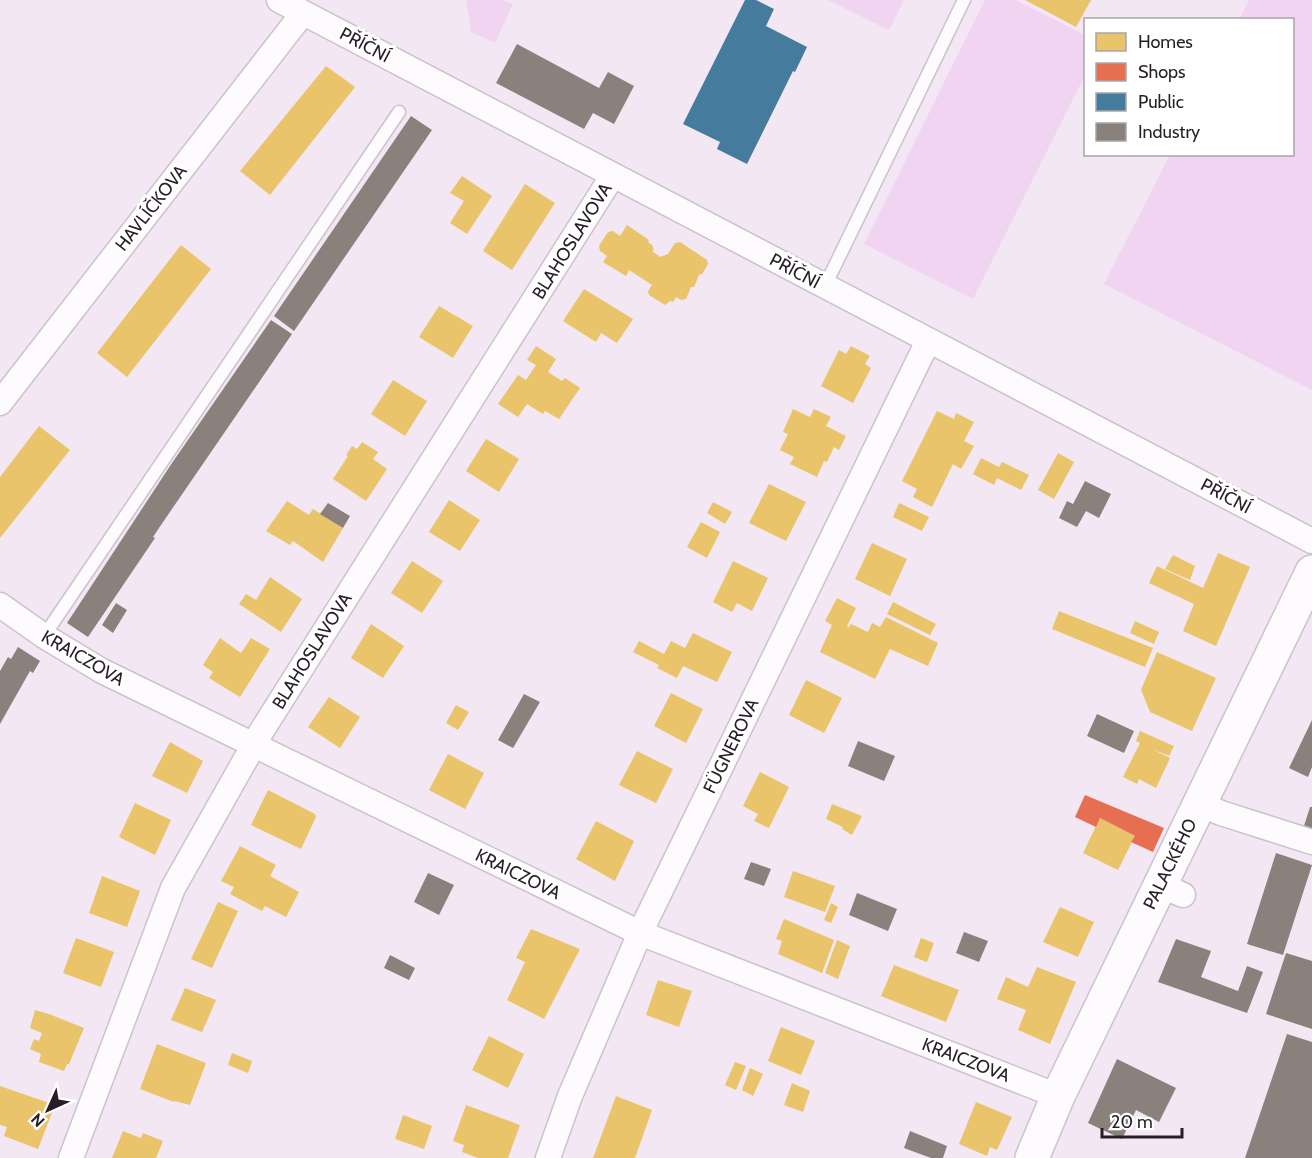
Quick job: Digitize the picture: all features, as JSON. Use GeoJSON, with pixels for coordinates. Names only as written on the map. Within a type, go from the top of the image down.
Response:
{"type":"FeatureCollection","features":[{"type":"Feature","properties":{"kind":"street","name":"PŘÍČNÍ"},"geometry":{"type":"LineString","coordinates":[[279,0],[1312,542]]}},
{"type":"Feature","properties":{"kind":"street","name":"HAVLÍČKOVA"},"geometry":{"type":"LineString","coordinates":[[0,403],[303,13]]}},
{"type":"Feature","properties":{"kind":"street","name":"BLAHOSLAVOVA"},"geometry":{"type":"LineString","coordinates":[[71,1158],[173,888],[253,745],[613,175]]}},
{"type":"Feature","properties":{"kind":"street","name":"FÜGNEROVA"},"geometry":{"type":"LineString","coordinates":[[548,1158],[570,1096],[640,933],[928,341]]}},
{"type":"Feature","properties":{"kind":"street","name":"PALACKÉHO"},"geometry":{"type":"LineString","coordinates":[[1032,1158],[1058,1096],[1172,890],[1200,804],[1312,572]]}},
{"type":"Feature","properties":{"kind":"street","name":"KRAICZOVA"},"geometry":{"type":"LineString","coordinates":[[0,605],[44,636],[102,671],[640,933],[1058,1096]]}},
{"type":"Feature","properties":{"kind":"street"},"geometry":{"type":"LineString","coordinates":[[1200,804],[1312,842]]}},
{"type":"Feature","properties":{"kind":"lane"},"geometry":{"type":"LineString","coordinates":[[825,286],[964,0]]}},
{"type":"Feature","properties":{"kind":"lane"},"geometry":{"type":"LineString","coordinates":[[44,636],[399,112]]}},
{"type":"Feature","properties":{"kind":"shaded area"},"geometry":{"type":"Polygon","coordinates":[[[466,0],[503,0],[513,4],[495,43],[471,32],[466,0]]]}},
{"type":"Feature","properties":{"kind":"shaded area"},"geometry":{"type":"Polygon","coordinates":[[[828,0],[904,0],[889,30],[828,0]]]}},
{"type":"Feature","properties":{"kind":"shaded area"},"geometry":{"type":"Polygon","coordinates":[[[985,0],[1016,0],[1084,34],[1084,77],[973,299],[864,244],[985,0]]]}},
{"type":"Feature","properties":{"kind":"shaded area"},"geometry":{"type":"Polygon","coordinates":[[[1249,0],[1312,0],[1312,390],[1104,284],[1169,156],[1294,156],[1294,18],[1240,18],[1249,0]]]}},
{"type":"Feature","properties":{"kind":"building: Homes"},"geometry":{"type":"Polygon","coordinates":[[[1025,0],[1091,0],[1076,27],[1025,0]]]}},
{"type":"Feature","properties":{"kind":"building: Homes"},"geometry":{"type":"Polygon","coordinates":[[[326,66],[355,87],[270,195],[240,171],[326,66]]]}},
{"type":"Feature","properties":{"kind":"building: Homes"},"geometry":{"type":"Polygon","coordinates":[[[462,176],[492,196],[467,234],[450,223],[464,201],[450,193],[462,176]]]}},
{"type":"Feature","properties":{"kind":"building: Homes"},"geometry":{"type":"Polygon","coordinates":[[[525,184],[555,203],[512,270],[483,251],[525,184]]]}},
{"type":"Feature","properties":{"kind":"building: Homes"},"geometry":{"type":"Polygon","coordinates":[[[627,225],[649,240],[654,250],[652,251],[660,257],[668,254],[675,243],[680,242],[707,260],[708,264],[699,275],[694,287],[691,287],[686,299],[681,300],[676,297],[673,302],[670,301],[665,305],[649,295],[648,291],[652,285],[629,270],[626,276],[603,262],[607,256],[600,251],[599,246],[608,232],[613,231],[620,236],[627,225]]]}},
{"type":"Feature","properties":{"kind":"building: Homes"},"geometry":{"type":"Polygon","coordinates":[[[181,245],[211,269],[127,377],[97,353],[181,245]]]}},
{"type":"Feature","properties":{"kind":"building: Homes"},"geometry":{"type":"Polygon","coordinates":[[[584,289],[633,319],[617,343],[601,333],[596,342],[563,321],[584,289]]]}},
{"type":"Feature","properties":{"kind":"building: Homes"},"geometry":{"type":"Polygon","coordinates":[[[439,306],[473,326],[453,358],[419,337],[439,306]]]}},
{"type":"Feature","properties":{"kind":"building: Homes"},"geometry":{"type":"Polygon","coordinates":[[[536,346],[556,359],[548,372],[562,381],[565,378],[580,388],[559,419],[545,411],[543,414],[527,404],[518,417],[498,404],[518,375],[526,380],[536,365],[527,360],[536,346]]]}},
{"type":"Feature","properties":{"kind":"building: Homes"},"geometry":{"type":"Polygon","coordinates":[[[851,346],[870,356],[865,364],[871,368],[853,403],[821,386],[839,350],[846,354],[851,346]]]}},
{"type":"Feature","properties":{"kind":"building: Homes"},"geometry":{"type":"Polygon","coordinates":[[[393,380],[427,401],[405,436],[371,414],[393,380]]]}},
{"type":"Feature","properties":{"kind":"building: Homes"},"geometry":{"type":"Polygon","coordinates":[[[793,409],[810,417],[814,409],[831,417],[826,426],[846,436],[839,450],[834,447],[827,462],[824,461],[817,477],[790,464],[794,457],[780,450],[788,434],[783,432],[793,409]]]}},
{"type":"Feature","properties":{"kind":"building: Homes"},"geometry":{"type":"Polygon","coordinates":[[[937,411],[954,419],[956,413],[974,422],[964,441],[974,446],[961,469],[953,464],[932,507],[913,497],[917,489],[902,481],[937,411]]]}},
{"type":"Feature","properties":{"kind":"building: Homes"},"geometry":{"type":"Polygon","coordinates":[[[39,426],[70,450],[0,538],[0,477],[39,426]]]}},
{"type":"Feature","properties":{"kind":"building: Homes"},"geometry":{"type":"Polygon","coordinates":[[[486,439],[519,459],[499,492],[466,471],[486,439]]]}},
{"type":"Feature","properties":{"kind":"building: Homes"},"geometry":{"type":"Polygon","coordinates":[[[362,442],[378,452],[373,459],[387,469],[366,501],[333,479],[352,446],[357,449],[362,442]]]}},
{"type":"Feature","properties":{"kind":"building: Homes"},"geometry":{"type":"Polygon","coordinates":[[[1058,453],[1074,462],[1054,499],[1038,490],[1058,453]]]}},
{"type":"Feature","properties":{"kind":"building: Homes"},"geometry":{"type":"Polygon","coordinates":[[[981,458],[999,467],[1002,462],[1029,475],[1021,490],[997,478],[994,485],[973,474],[981,458]]]}},
{"type":"Feature","properties":{"kind":"building: Homes"},"geometry":{"type":"Polygon","coordinates":[[[769,484],[806,502],[786,541],[749,523],[769,484]]]}},
{"type":"Feature","properties":{"kind":"building: Homes"},"geometry":{"type":"Polygon","coordinates":[[[449,500],[480,520],[460,551],[429,532],[449,500]]]}},
{"type":"Feature","properties":{"kind":"building: Homes"},"geometry":{"type":"Polygon","coordinates":[[[287,501],[309,515],[313,509],[343,528],[323,562],[293,541],[290,545],[266,531],[287,501]]]}},
{"type":"Feature","properties":{"kind":"building: Homes"},"geometry":{"type":"Polygon","coordinates":[[[713,502],[732,512],[725,524],[707,513],[713,502]]]}},
{"type":"Feature","properties":{"kind":"building: Homes"},"geometry":{"type":"Polygon","coordinates":[[[899,503],[929,517],[922,531],[893,517],[899,503]]]}},
{"type":"Feature","properties":{"kind":"building: Homes"},"geometry":{"type":"Polygon","coordinates":[[[701,522],[720,532],[707,558],[687,547],[701,522]]]}},
{"type":"Feature","properties":{"kind":"building: Homes"},"geometry":{"type":"Polygon","coordinates":[[[872,543],[907,559],[890,596],[855,579],[872,543]]]}},
{"type":"Feature","properties":{"kind":"building: Homes"},"geometry":{"type":"Polygon","coordinates":[[[1218,553],[1250,567],[1216,646],[1183,631],[1194,604],[1149,583],[1157,566],[1203,588],[1218,553]]]}},
{"type":"Feature","properties":{"kind":"building: Homes"},"geometry":{"type":"Polygon","coordinates":[[[1173,555],[1195,566],[1190,580],[1165,569],[1173,555]]]}},
{"type":"Feature","properties":{"kind":"building: Homes"},"geometry":{"type":"Polygon","coordinates":[[[412,561],[443,581],[422,613],[391,593],[412,561]]]}},
{"type":"Feature","properties":{"kind":"building: Homes"},"geometry":{"type":"Polygon","coordinates":[[[733,561],[768,578],[752,611],[737,603],[732,612],[713,602],[733,561]]]}},
{"type":"Feature","properties":{"kind":"building: Homes"},"geometry":{"type":"Polygon","coordinates":[[[270,577],[302,599],[281,632],[239,604],[246,594],[256,600],[270,577]]]}},
{"type":"Feature","properties":{"kind":"building: Homes"},"geometry":{"type":"Polygon","coordinates":[[[837,598],[856,608],[847,626],[849,627],[851,624],[868,632],[872,623],[880,627],[886,617],[938,643],[928,666],[890,649],[875,679],[820,652],[832,625],[825,621],[837,598]]]}},
{"type":"Feature","properties":{"kind":"building: Homes"},"geometry":{"type":"Polygon","coordinates":[[[893,602],[936,624],[930,635],[887,614],[893,602]]]}},
{"type":"Feature","properties":{"kind":"building: Homes"},"geometry":{"type":"Polygon","coordinates":[[[1059,611],[1153,648],[1145,667],[1052,629],[1059,611]]]}},
{"type":"Feature","properties":{"kind":"building: Homes"},"geometry":{"type":"Polygon","coordinates":[[[1135,621],[1159,632],[1154,644],[1130,633],[1135,621]]]}},
{"type":"Feature","properties":{"kind":"building: Homes"},"geometry":{"type":"Polygon","coordinates":[[[371,624],[404,646],[383,678],[351,658],[371,624]]]}},
{"type":"Feature","properties":{"kind":"building: Homes"},"geometry":{"type":"Polygon","coordinates":[[[693,633],[732,652],[717,682],[683,666],[677,678],[657,668],[659,665],[633,652],[639,641],[664,654],[671,641],[685,648],[693,633]]]}},
{"type":"Feature","properties":{"kind":"building: Homes"},"geometry":{"type":"Polygon","coordinates":[[[220,638],[241,653],[251,638],[270,649],[240,697],[209,678],[213,672],[203,665],[220,638]]]}},
{"type":"Feature","properties":{"kind":"building: Homes"},"geometry":{"type":"Polygon","coordinates":[[[1157,652],[1216,678],[1192,731],[1150,712],[1141,690],[1157,652]]]}},
{"type":"Feature","properties":{"kind":"building: Homes"},"geometry":{"type":"Polygon","coordinates":[[[806,680],[842,698],[824,733],[789,715],[806,680]]]}},
{"type":"Feature","properties":{"kind":"building: Homes"},"geometry":{"type":"Polygon","coordinates":[[[671,693],[703,709],[686,743],[654,726],[671,693]]]}},
{"type":"Feature","properties":{"kind":"building: Homes"},"geometry":{"type":"Polygon","coordinates":[[[329,697],[360,717],[340,748],[308,727],[329,697]]]}},
{"type":"Feature","properties":{"kind":"building: Homes"},"geometry":{"type":"Polygon","coordinates":[[[456,705],[469,712],[458,730],[446,723],[456,705]]]}},
{"type":"Feature","properties":{"kind":"building: Homes"},"geometry":{"type":"Polygon","coordinates":[[[1140,731],[1174,746],[1169,756],[1152,749],[1170,758],[1156,788],[1139,779],[1137,784],[1123,777],[1140,743],[1136,741],[1140,731]]]}},
{"type":"Feature","properties":{"kind":"building: Homes"},"geometry":{"type":"Polygon","coordinates":[[[170,742],[203,761],[187,793],[152,776],[170,742]]]}},
{"type":"Feature","properties":{"kind":"building: Homes"},"geometry":{"type":"Polygon","coordinates":[[[637,751],[673,769],[656,803],[619,785],[637,751]]]}},
{"type":"Feature","properties":{"kind":"building: Homes"},"geometry":{"type":"Polygon","coordinates":[[[448,754],[484,773],[465,809],[429,790],[448,754]]]}},
{"type":"Feature","properties":{"kind":"building: Homes"},"geometry":{"type":"Polygon","coordinates":[[[760,772],[789,787],[769,828],[754,821],[758,814],[743,806],[760,772]]]}},
{"type":"Feature","properties":{"kind":"building: Homes"},"geometry":{"type":"Polygon","coordinates":[[[268,790],[315,814],[316,817],[301,849],[251,825],[268,790]]]}},
{"type":"Feature","properties":{"kind":"building: Homes"},"geometry":{"type":"Polygon","coordinates":[[[135,803],[171,820],[155,855],[119,837],[135,803]]]}},
{"type":"Feature","properties":{"kind":"building: Homes"},"geometry":{"type":"Polygon","coordinates":[[[832,804],[862,816],[852,835],[842,829],[843,827],[826,819],[832,804]]]}},
{"type":"Feature","properties":{"kind":"building: Homes"},"geometry":{"type":"Polygon","coordinates":[[[1100,818],[1135,836],[1118,870],[1083,853],[1100,818]]]}},
{"type":"Feature","properties":{"kind":"building: Homes"},"geometry":{"type":"Polygon","coordinates":[[[596,821],[634,841],[615,881],[576,859],[596,821]]]}},
{"type":"Feature","properties":{"kind":"building: Homes"},"geometry":{"type":"Polygon","coordinates":[[[240,846],[276,865],[270,876],[299,892],[286,917],[265,906],[262,911],[230,894],[234,887],[221,881],[240,846]]]}},
{"type":"Feature","properties":{"kind":"building: Homes"},"geometry":{"type":"Polygon","coordinates":[[[793,871],[835,886],[825,912],[784,897],[793,871]]]}},
{"type":"Feature","properties":{"kind":"building: Homes"},"geometry":{"type":"Polygon","coordinates":[[[102,876],[140,891],[127,927],[89,913],[102,876]]]}},
{"type":"Feature","properties":{"kind":"building: Homes"},"geometry":{"type":"Polygon","coordinates":[[[218,902],[238,911],[212,968],[191,959],[218,902]]]}},
{"type":"Feature","properties":{"kind":"building: Homes"},"geometry":{"type":"Polygon","coordinates":[[[831,903],[838,907],[831,923],[824,920],[831,903]]]}},
{"type":"Feature","properties":{"kind":"building: Homes"},"geometry":{"type":"Polygon","coordinates":[[[1060,907],[1094,922],[1078,957],[1043,942],[1060,907]]]}},
{"type":"Feature","properties":{"kind":"building: Homes"},"geometry":{"type":"Polygon","coordinates":[[[784,919],[834,940],[822,973],[778,954],[782,941],[776,939],[784,919]]]}},
{"type":"Feature","properties":{"kind":"building: Homes"},"geometry":{"type":"Polygon","coordinates":[[[531,929],[580,949],[544,1019],[507,1000],[525,962],[516,958],[531,929]]]}},
{"type":"Feature","properties":{"kind":"building: Homes"},"geometry":{"type":"Polygon","coordinates":[[[76,938],[114,952],[101,987],[63,973],[76,938]]]}},
{"type":"Feature","properties":{"kind":"building: Homes"},"geometry":{"type":"Polygon","coordinates":[[[921,938],[934,943],[927,962],[914,957],[921,938]]]}},
{"type":"Feature","properties":{"kind":"building: Homes"},"geometry":{"type":"Polygon","coordinates":[[[837,940],[850,946],[838,979],[825,973],[837,940]]]}},
{"type":"Feature","properties":{"kind":"building: Homes"},"geometry":{"type":"Polygon","coordinates":[[[894,965],[959,990],[946,1022],[881,996],[894,965]]]}},
{"type":"Feature","properties":{"kind":"building: Homes"},"geometry":{"type":"Polygon","coordinates":[[[1037,967],[1076,982],[1050,1044],[1018,1030],[1026,1010],[997,999],[1006,977],[1028,987],[1037,967]]]}},
{"type":"Feature","properties":{"kind":"building: Homes"},"geometry":{"type":"Polygon","coordinates":[[[658,980],[692,991],[679,1027],[646,1015],[658,980]]]}},
{"type":"Feature","properties":{"kind":"building: Homes"},"geometry":{"type":"Polygon","coordinates":[[[185,988],[216,1000],[202,1032],[171,1020],[185,988]]]}},
{"type":"Feature","properties":{"kind":"building: Homes"},"geometry":{"type":"Polygon","coordinates":[[[35,1010],[84,1028],[64,1071],[39,1062],[41,1054],[30,1049],[34,1039],[39,1041],[42,1033],[30,1028],[35,1010]]]}},
{"type":"Feature","properties":{"kind":"building: Homes"},"geometry":{"type":"Polygon","coordinates":[[[781,1027],[815,1041],[801,1075],[768,1061],[781,1027]]]}},
{"type":"Feature","properties":{"kind":"building: Homes"},"geometry":{"type":"Polygon","coordinates":[[[489,1036],[524,1054],[508,1088],[472,1070],[489,1036]]]}},
{"type":"Feature","properties":{"kind":"building: Homes"},"geometry":{"type":"Polygon","coordinates":[[[157,1044],[206,1063],[190,1105],[174,1102],[140,1089],[157,1044]]]}},
{"type":"Feature","properties":{"kind":"building: Homes"},"geometry":{"type":"Polygon","coordinates":[[[232,1053],[252,1061],[248,1073],[228,1065],[232,1053]]]}},
{"type":"Feature","properties":{"kind":"building: Homes"},"geometry":{"type":"Polygon","coordinates":[[[735,1062],[746,1066],[736,1090],[725,1085],[735,1062]]]}},
{"type":"Feature","properties":{"kind":"building: Homes"},"geometry":{"type":"Polygon","coordinates":[[[750,1068],[763,1074],[753,1096],[742,1090],[750,1068]]]}},
{"type":"Feature","properties":{"kind":"building: Homes"},"geometry":{"type":"Polygon","coordinates":[[[792,1083],[810,1091],[803,1112],[784,1105],[792,1083]]]}},
{"type":"Feature","properties":{"kind":"building: Homes"},"geometry":{"type":"Polygon","coordinates":[[[0,1086],[55,1105],[38,1149],[4,1136],[7,1127],[0,1125],[0,1086]]]}},
{"type":"Feature","properties":{"kind":"building: Homes"},"geometry":{"type":"Polygon","coordinates":[[[616,1096],[652,1110],[635,1158],[593,1158],[616,1096]]]}},
{"type":"Feature","properties":{"kind":"building: Homes"},"geometry":{"type":"Polygon","coordinates":[[[976,1102],[1012,1117],[997,1150],[990,1147],[987,1156],[959,1144],[976,1102]]]}},
{"type":"Feature","properties":{"kind":"building: Homes"},"geometry":{"type":"Polygon","coordinates":[[[466,1105],[520,1125],[508,1158],[478,1158],[462,1152],[464,1145],[453,1141],[466,1105]]]}},
{"type":"Feature","properties":{"kind":"building: Homes"},"geometry":{"type":"Polygon","coordinates":[[[403,1115],[432,1126],[424,1149],[395,1139],[403,1115]]]}},
{"type":"Feature","properties":{"kind":"building: Homes"},"geometry":{"type":"Polygon","coordinates":[[[123,1131],[141,1138],[143,1133],[163,1141],[156,1158],[112,1158],[123,1131]]]}},
{"type":"Feature","properties":{"kind":"building: Shops"},"geometry":{"type":"Polygon","coordinates":[[[1085,795],[1164,828],[1153,852],[1131,842],[1135,836],[1100,818],[1096,827],[1075,817],[1085,795]]]}},
{"type":"Feature","properties":{"kind":"building: Public"},"geometry":{"type":"Polygon","coordinates":[[[745,0],[756,0],[774,9],[766,26],[807,47],[747,164],[717,149],[720,142],[683,124],[745,0]]]}},
{"type":"Feature","properties":{"kind":"building: Industry"},"geometry":{"type":"Polygon","coordinates":[[[517,44],[599,88],[608,72],[634,86],[614,124],[593,113],[584,129],[496,83],[517,44]]]}},
{"type":"Feature","properties":{"kind":"building: Industry"},"geometry":{"type":"Polygon","coordinates":[[[411,116],[432,130],[294,331],[274,316],[411,116]]]}},
{"type":"Feature","properties":{"kind":"building: Industry"},"geometry":{"type":"Polygon","coordinates":[[[271,320],[292,334],[161,525],[153,537],[155,538],[88,637],[67,623],[172,463],[271,320]]]}},
{"type":"Feature","properties":{"kind":"building: Industry"},"geometry":{"type":"Polygon","coordinates":[[[1085,481],[1111,494],[1099,518],[1086,511],[1077,527],[1059,518],[1067,501],[1073,504],[1085,481]]]}},
{"type":"Feature","properties":{"kind":"building: Industry"},"geometry":{"type":"Polygon","coordinates":[[[328,503],[350,516],[343,528],[320,514],[328,503]]]}},
{"type":"Feature","properties":{"kind":"building: Industry"},"geometry":{"type":"Polygon","coordinates":[[[116,603],[127,610],[113,633],[102,625],[116,603]]]}},
{"type":"Feature","properties":{"kind":"building: Industry"},"geometry":{"type":"Polygon","coordinates":[[[18,647],[40,661],[33,673],[30,671],[0,724],[0,671],[8,657],[11,659],[18,647]]]}},
{"type":"Feature","properties":{"kind":"building: Industry"},"geometry":{"type":"Polygon","coordinates":[[[524,694],[540,702],[513,748],[498,740],[524,694]]]}},
{"type":"Feature","properties":{"kind":"building: Industry"},"geometry":{"type":"Polygon","coordinates":[[[1097,714],[1134,731],[1124,753],[1087,736],[1097,714]]]}},
{"type":"Feature","properties":{"kind":"building: Industry"},"geometry":{"type":"Polygon","coordinates":[[[1312,720],[1312,767],[1308,777],[1289,768],[1312,720]]]}},
{"type":"Feature","properties":{"kind":"building: Industry"},"geometry":{"type":"Polygon","coordinates":[[[858,741],[895,756],[884,781],[848,766],[858,741]]]}},
{"type":"Feature","properties":{"kind":"building: Industry"},"geometry":{"type":"Polygon","coordinates":[[[1310,807],[1312,807],[1312,829],[1304,826],[1310,807]]]}},
{"type":"Feature","properties":{"kind":"building: Industry"},"geometry":{"type":"Polygon","coordinates":[[[1276,853],[1312,865],[1283,955],[1247,944],[1276,853]]]}},
{"type":"Feature","properties":{"kind":"building: Industry"},"geometry":{"type":"Polygon","coordinates":[[[751,862],[771,869],[764,886],[744,879],[751,862]]]}},
{"type":"Feature","properties":{"kind":"building: Industry"},"geometry":{"type":"Polygon","coordinates":[[[428,873],[454,885],[439,915],[414,902],[428,873]]]}},
{"type":"Feature","properties":{"kind":"building: Industry"},"geometry":{"type":"Polygon","coordinates":[[[857,893],[897,909],[888,931],[849,915],[857,893]]]}},
{"type":"Feature","properties":{"kind":"building: Industry"},"geometry":{"type":"Polygon","coordinates":[[[964,932],[988,941],[979,962],[956,953],[964,932]]]}},
{"type":"Feature","properties":{"kind":"building: Industry"},"geometry":{"type":"Polygon","coordinates":[[[1176,939],[1211,951],[1201,977],[1238,991],[1247,966],[1263,972],[1247,1013],[1158,982],[1176,939]]]}},
{"type":"Feature","properties":{"kind":"building: Industry"},"geometry":{"type":"Polygon","coordinates":[[[1286,953],[1312,961],[1312,1029],[1266,1014],[1286,953]]]}},
{"type":"Feature","properties":{"kind":"building: Industry"},"geometry":{"type":"Polygon","coordinates":[[[390,955],[415,968],[409,980],[384,968],[390,955]]]}},
{"type":"Feature","properties":{"kind":"building: Industry"},"geometry":{"type":"Polygon","coordinates":[[[1287,1034],[1312,1042],[1312,1158],[1245,1158],[1287,1034]]]}},
{"type":"Feature","properties":{"kind":"building: Industry"},"geometry":{"type":"Polygon","coordinates":[[[1117,1059],[1176,1088],[1159,1122],[1136,1110],[1122,1139],[1088,1123],[1117,1059]]]}},
{"type":"Feature","properties":{"kind":"building: Industry"},"geometry":{"type":"Polygon","coordinates":[[[910,1131],[947,1146],[943,1158],[931,1158],[904,1148],[910,1131]]]}}]}
